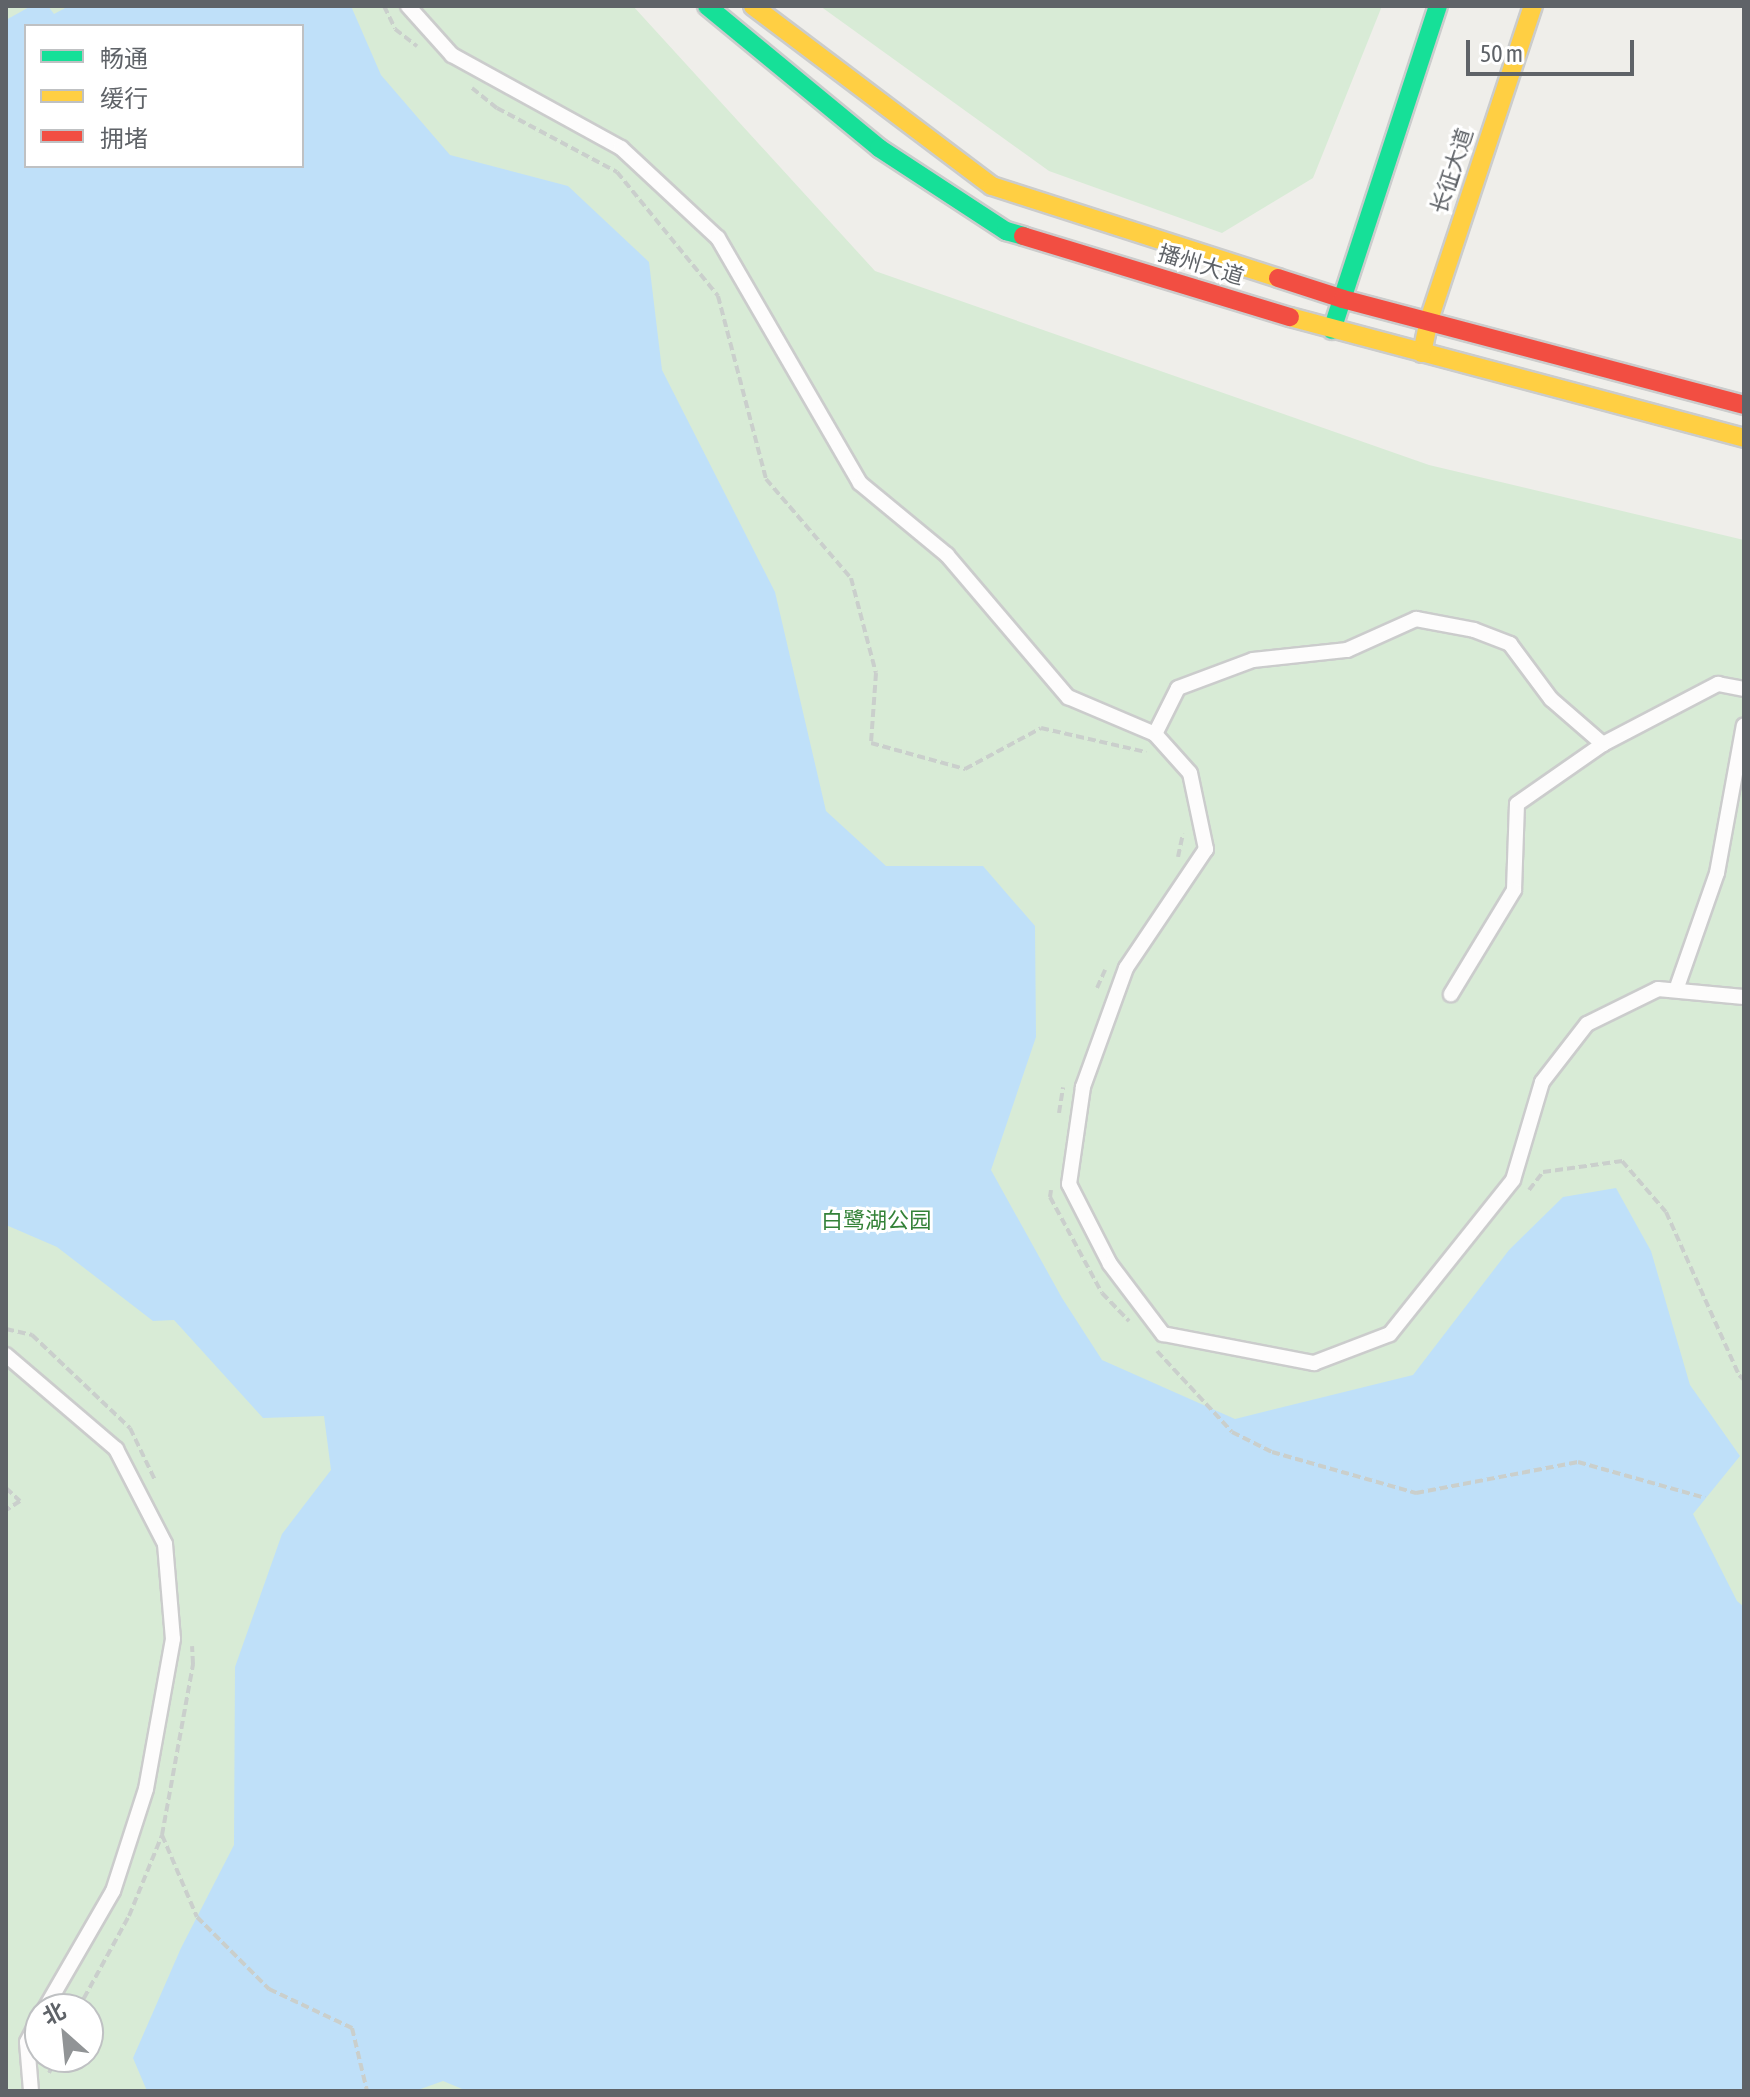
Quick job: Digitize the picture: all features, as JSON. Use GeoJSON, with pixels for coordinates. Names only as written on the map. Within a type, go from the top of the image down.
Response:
{"type":"FeatureCollection","features":[{"type":"Feature","properties":{"kind":"main road","name":"播州大道"},"geometry":{"type":"LineString","coordinates":[[707,6],[879,148],[1006,231],[1332,330],[1744,438]]}},
{"type":"Feature","properties":{"kind":"main road","name":"播州大道"},"geometry":{"type":"LineString","coordinates":[[753,6],[992,186],[1343,299],[1744,405]]}},
{"type":"Feature","properties":{"kind":"main road"},"geometry":{"type":"LineString","coordinates":[[1332,330],[1438,6]]}},
{"type":"Feature","properties":{"kind":"main road","name":"长征大道"},"geometry":{"type":"LineString","coordinates":[[1422,353],[1429,320],[1533,6]]}},
{"type":"Feature","properties":{"kind":"lane"},"geometry":{"type":"LineString","coordinates":[[408,6],[452,55],[621,148],[718,238],[860,483],[947,555],[1068,697],[1155,734],[1190,773],[1206,849],[1126,968],[1083,1087],[1069,1184],[1110,1264],[1163,1334],[1314,1363],[1390,1334],[1513,1180],[1542,1082],[1587,1024],[1658,989],[1744,995]]}},
{"type":"Feature","properties":{"kind":"lane"},"geometry":{"type":"LineString","coordinates":[[1155,734],[1178,688],[1253,660],[1347,650],[1416,619],[1474,630],[1510,644],[1551,699],[1603,744]]}},
{"type":"Feature","properties":{"kind":"lane"},"geometry":{"type":"LineString","coordinates":[[1451,994],[1514,890],[1517,804],[1603,744],[1718,684],[1744,689]]}},
{"type":"Feature","properties":{"kind":"lane"},"geometry":{"type":"LineString","coordinates":[[1676,990],[1717,873],[1744,725]]}},
{"type":"Feature","properties":{"kind":"lane"},"geometry":{"type":"LineString","coordinates":[[6,1355],[116,1449],[165,1544],[173,1639],[146,1789],[113,1891],[54,1993]]}},
{"type":"Feature","properties":{"kind":"path"},"geometry":{"type":"LineString","coordinates":[[384,6],[395,29],[418,47]]}},
{"type":"Feature","properties":{"kind":"path"},"geometry":{"type":"LineString","coordinates":[[463,82],[497,108],[617,172],[718,296],[766,479],[851,578],[876,673],[871,743],[965,769],[1041,728],[1160,755]]}},
{"type":"Feature","properties":{"kind":"path"},"geometry":{"type":"LineString","coordinates":[[1176,868],[1185,826]]}},
{"type":"Feature","properties":{"kind":"path"},"geometry":{"type":"LineString","coordinates":[[1097,989],[1111,963]]}},
{"type":"Feature","properties":{"kind":"path"},"geometry":{"type":"LineString","coordinates":[[1058,1123],[1066,1078]]}},
{"type":"Feature","properties":{"kind":"path"},"geometry":{"type":"LineString","coordinates":[[1524,1196],[1543,1172],[1622,1161],[1666,1212],[1739,1375],[1744,1380]]}},
{"type":"Feature","properties":{"kind":"path"},"geometry":{"type":"LineString","coordinates":[[1052,1182],[1050,1197],[1102,1293],[1135,1328]]}},
{"type":"Feature","properties":{"kind":"path"},"geometry":{"type":"LineString","coordinates":[[6,1329],[32,1335],[130,1428],[157,1485]]}},
{"type":"Feature","properties":{"kind":"path"},"geometry":{"type":"LineString","coordinates":[[1172,1353],[1157,1351],[1232,1432],[1272,1452],[1416,1493],[1578,1462],[1705,1498]]}},
{"type":"Feature","properties":{"kind":"path"},"geometry":{"type":"LineString","coordinates":[[6,1488],[20,1501],[6,1510]]}},
{"type":"Feature","properties":{"kind":"path"},"geometry":{"type":"LineString","coordinates":[[87,1993],[129,1916],[162,1835],[193,1664],[191,1633]]}},
{"type":"Feature","properties":{"kind":"path"},"geometry":{"type":"LineString","coordinates":[[162,1835],[197,1917],[269,1989],[352,2028],[367,2091]]}},
{"type":"Feature","properties":{"kind":"path"},"geometry":{"type":"LineString","coordinates":[[48,2077],[50,2073]]}},
{"type":"Feature","properties":{"kind":"green space","name":"白鹭湖公园"},"geometry":{"type":"Polygon","coordinates":[[[6,6],[633,6],[875,271],[1429,465],[1744,540],[1744,2091],[6,2091],[6,6]]]}},
{"type":"Feature","properties":{"kind":"green space"},"geometry":{"type":"Polygon","coordinates":[[[820,6],[1382,6],[1313,178],[1222,233],[1049,171],[820,6]]]}},
{"type":"Feature","properties":{"kind":"water","name":"白鹭湖公园"},"geometry":{"type":"Polygon","coordinates":[[[31,6],[48,6],[54,14],[69,6],[351,6],[381,75],[450,155],[568,186],[649,262],[662,370],[775,592],[826,811],[886,866],[983,866],[1035,926],[1036,1037],[991,1170],[1062,1298],[1102,1360],[1235,1419],[1413,1375],[1509,1250],[1563,1197],[1616,1188],[1651,1251],[1690,1385],[1740,1456],[1693,1514],[1737,1601],[1744,1607],[1744,2091],[467,2091],[443,2081],[415,2091],[147,2091],[133,2058],[181,1948],[234,1845],[235,1667],[282,1534],[331,1470],[324,1416],[263,1418],[174,1320],[153,1321],[57,1247],[6,1225],[6,20],[31,6]]]}},
{"type":"Feature","properties":{"kind":"traffic: fast"},"geometry":{"type":"LineString","coordinates":[[707,6],[879,148],[1006,231],[1023,236]]}},
{"type":"Feature","properties":{"kind":"traffic: fast"},"geometry":{"type":"LineString","coordinates":[[1332,330],[1438,6]]}},
{"type":"Feature","properties":{"kind":"traffic: slow"},"geometry":{"type":"LineString","coordinates":[[753,6],[992,186],[1278,278]]}},
{"type":"Feature","properties":{"kind":"traffic: slow"},"geometry":{"type":"LineString","coordinates":[[1422,353],[1429,320],[1533,6]]}},
{"type":"Feature","properties":{"kind":"traffic: slow"},"geometry":{"type":"LineString","coordinates":[[1290,317],[1744,438]]}},
{"type":"Feature","properties":{"kind":"traffic: jam"},"geometry":{"type":"LineString","coordinates":[[1023,236],[1290,317]]}},
{"type":"Feature","properties":{"kind":"traffic: jam"},"geometry":{"type":"LineString","coordinates":[[1278,278],[1343,299],[1744,405]]}}]}
